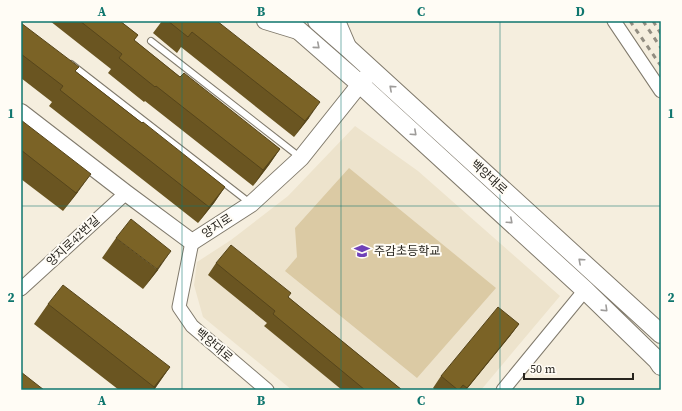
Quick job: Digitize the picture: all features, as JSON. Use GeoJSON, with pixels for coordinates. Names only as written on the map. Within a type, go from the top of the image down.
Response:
{"type":"FeatureCollection","features":[{"type":"Feature","properties":{"kind":"main road","name":"백양대로"},"geometry":{"type":"LineString","coordinates":[[317,21],[373,70],[661,334]]}},
{"type":"Feature","properties":{"kind":"main road","name":"백양대로"},"geometry":{"type":"LineString","coordinates":[[294,26],[360,84],[585,290],[657,360],[661,366]]}},
{"type":"Feature","properties":{"kind":"street"},"geometry":{"type":"LineString","coordinates":[[265,21],[294,26]]}},
{"type":"Feature","properties":{"kind":"street"},"geometry":{"type":"LineString","coordinates":[[337,21],[349,49]]}},
{"type":"Feature","properties":{"kind":"street"},"geometry":{"type":"LineString","coordinates":[[614,21],[661,91]]}},
{"type":"Feature","properties":{"kind":"street","name":"양지로"},"geometry":{"type":"LineString","coordinates":[[21,112],[192,242],[251,204],[301,158],[373,70]]}},
{"type":"Feature","properties":{"kind":"street","name":"양지로42번길"},"geometry":{"type":"LineString","coordinates":[[21,289],[126,193]]}},
{"type":"Feature","properties":{"kind":"street","name":"백양대로"},"geometry":{"type":"LineString","coordinates":[[192,242],[179,307],[192,326],[267,390]]}},
{"type":"Feature","properties":{"kind":"street"},"geometry":{"type":"LineString","coordinates":[[503,390],[585,290]]}},
{"type":"Feature","properties":{"kind":"lane"},"geometry":{"type":"LineString","coordinates":[[151,41],[301,158]]}},
{"type":"Feature","properties":{"kind":"lane"},"geometry":{"type":"LineString","coordinates":[[64,58],[251,204]]}},
{"type":"Feature","properties":{"kind":"shaded area","name":"주감초등학교"},"geometry":{"type":"Polygon","coordinates":[[[355,126],[418,171],[560,296],[481,390],[292,390],[203,317],[194,285],[197,262],[231,240],[288,196],[355,126]]]}},
{"type":"Feature","properties":{"kind":"shaded area"},"geometry":{"type":"Polygon","coordinates":[[[349,168],[496,288],[417,378],[285,271],[297,257],[295,228],[349,168]]]}},
{"type":"Feature","properties":{"kind":"building"},"geometry":{"type":"Polygon","coordinates":[[[80,21],[120,21],[138,35],[134,40],[180,77],[184,73],[280,149],[263,170],[119,58],[122,54],[80,21]]]}},
{"type":"Feature","properties":{"kind":"building"},"geometry":{"type":"Polygon","coordinates":[[[168,21],[217,21],[320,102],[305,121],[192,32],[188,37],[168,21]]]}},
{"type":"Feature","properties":{"kind":"building"},"geometry":{"type":"Polygon","coordinates":[[[21,23],[79,67],[75,71],[142,123],[143,122],[225,187],[209,207],[60,90],[63,86],[21,54],[21,23]]]}},
{"type":"Feature","properties":{"kind":"building"},"geometry":{"type":"Polygon","coordinates":[[[21,120],[91,174],[76,193],[21,150],[21,120]]]}},
{"type":"Feature","properties":{"kind":"building"},"geometry":{"type":"Polygon","coordinates":[[[131,219],[171,251],[157,269],[116,238],[131,219]]]}},
{"type":"Feature","properties":{"kind":"building"},"geometry":{"type":"Polygon","coordinates":[[[231,245],[291,293],[288,297],[402,390],[365,390],[273,314],[275,311],[216,263],[231,245]]]}},
{"type":"Feature","properties":{"kind":"building"},"geometry":{"type":"Polygon","coordinates":[[[63,285],[170,367],[154,387],[48,304],[63,285]]]}},
{"type":"Feature","properties":{"kind":"building"},"geometry":{"type":"Polygon","coordinates":[[[498,307],[519,324],[467,388],[463,385],[458,390],[441,376],[498,307]]]}},
{"type":"Feature","properties":{"kind":"building"},"geometry":{"type":"Polygon","coordinates":[[[21,372],[44,390],[21,390],[21,372]]]}},
{"type":"Feature","properties":{"kind":"railway"},"geometry":{"type":"LineString","coordinates":[[630,21],[661,66]]}},
{"type":"Feature","properties":{"kind":"railway"},"geometry":{"type":"LineString","coordinates":[[643,21],[661,48]]}},
{"type":"Feature","properties":{"kind":"railway"},"geometry":{"type":"LineString","coordinates":[[653,21],[661,34]]}},
{"type":"Feature","properties":{"kind":"place","name":"주감초등학교"},"geometry":{"type":"Point","coordinates":[362,251]}}]}
